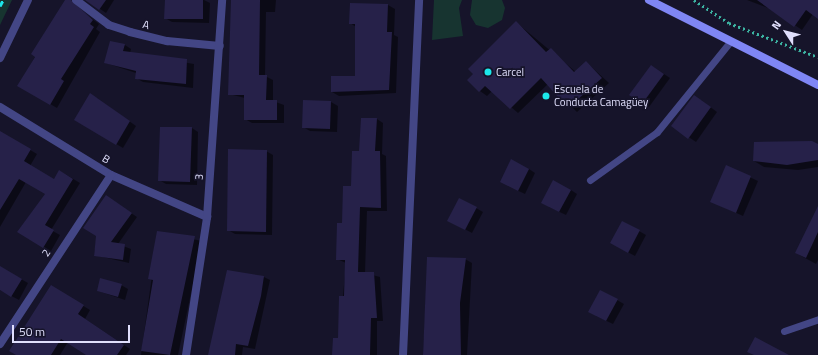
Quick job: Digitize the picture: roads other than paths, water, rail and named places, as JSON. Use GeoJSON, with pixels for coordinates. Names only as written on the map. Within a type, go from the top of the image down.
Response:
{"type":"FeatureCollection","features":[{"type":"Feature","properties":{"kind":"main road"},"geometry":{"type":"LineString","coordinates":[[651,0],[730,42],[818,85]]}},
{"type":"Feature","properties":{"kind":"street"},"geometry":{"type":"LineString","coordinates":[[0,58],[28,0]]}},
{"type":"Feature","properties":{"kind":"street","name":"A"},"geometry":{"type":"LineString","coordinates":[[76,0],[109,25],[130,32],[220,46]]}},
{"type":"Feature","properties":{"kind":"street","name":"3"},"geometry":{"type":"LineString","coordinates":[[186,355],[207,217],[222,0]]}},
{"type":"Feature","properties":{"kind":"street"},"geometry":{"type":"LineString","coordinates":[[403,355],[419,0]]}},
{"type":"Feature","properties":{"kind":"street","name":"B"},"geometry":{"type":"LineString","coordinates":[[0,107],[111,175],[207,217]]}},
{"type":"Feature","properties":{"kind":"street","name":"2"},"geometry":{"type":"LineString","coordinates":[[0,344],[111,175]]}},
{"type":"Feature","properties":{"kind":"lane"},"geometry":{"type":"LineString","coordinates":[[590,180],[657,132],[730,42]]}},
{"type":"Feature","properties":{"kind":"lane"},"geometry":{"type":"LineString","coordinates":[[784,331],[818,318]]}},
{"type":"Feature","properties":{"kind":"railway"},"geometry":{"type":"LineString","coordinates":[[0,6],[3,0]]}},
{"type":"Feature","properties":{"kind":"place","name":"Carcel"},"geometry":{"type":"Point","coordinates":[488,72]}},
{"type":"Feature","properties":{"kind":"place","name":"Escuela de Conducta Camagüey"},"geometry":{"type":"Point","coordinates":[546,96]}}]}
